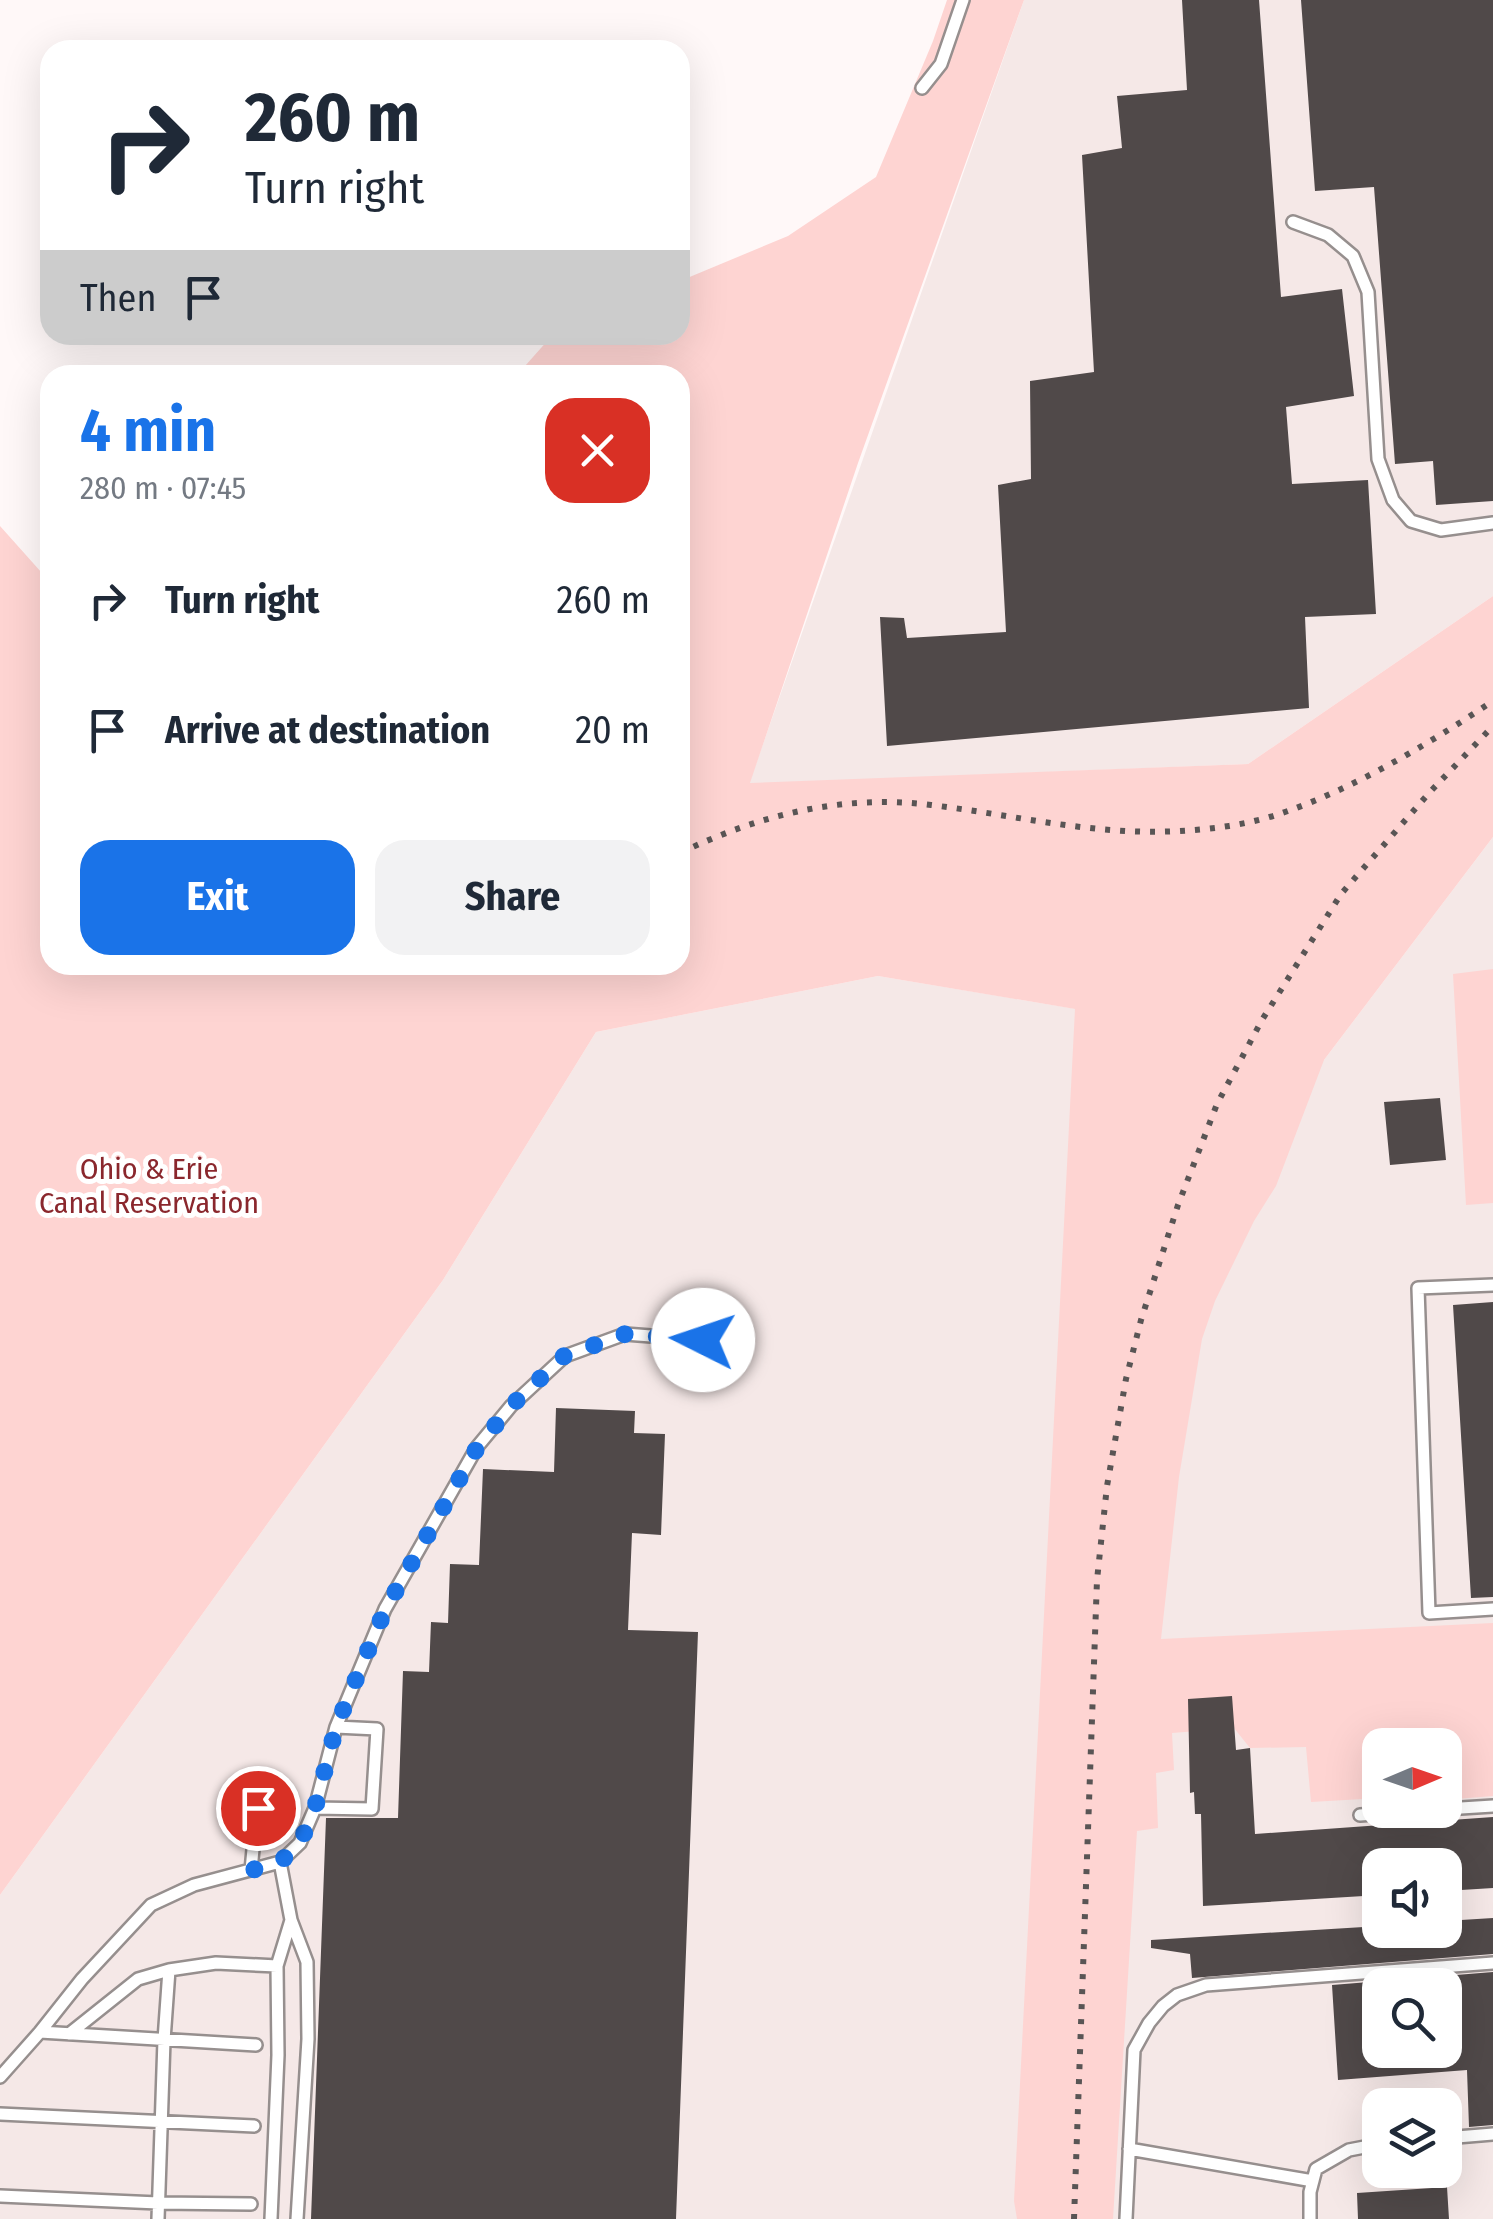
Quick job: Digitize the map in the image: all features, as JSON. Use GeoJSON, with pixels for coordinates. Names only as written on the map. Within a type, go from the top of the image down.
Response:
{"type":"FeatureCollection","features":[{"type":"Feature","properties":{"kind":"lane"},"geometry":{"type":"LineString","coordinates":[[922,88],[941,64],[963,0]]}},
{"type":"Feature","properties":{"kind":"lane"},"geometry":{"type":"LineString","coordinates":[[1293,222],[1328,235],[1353,256],[1368,292],[1378,460],[1393,500],[1412,521],[1441,530],[1493,523]]}},
{"type":"Feature","properties":{"kind":"lane"},"geometry":{"type":"LineString","coordinates":[[1493,1285],[1418,1288],[1429,1613],[1493,1609]]}},
{"type":"Feature","properties":{"kind":"lane"},"geometry":{"type":"LineString","coordinates":[[0,2077],[82,1979],[151,1906],[194,1885],[280,1862],[300,1843],[315,1808],[336,1727],[385,1610],[477,1448],[511,1406],[564,1356],[625,1334],[703,1340]]}},
{"type":"Feature","properties":{"kind":"lane"},"geometry":{"type":"LineString","coordinates":[[315,1808],[372,1809],[377,1730],[336,1727]]}},
{"type":"Feature","properties":{"kind":"lane"},"geometry":{"type":"LineString","coordinates":[[1462,1808],[1493,1806]]}},
{"type":"Feature","properties":{"kind":"lane"},"geometry":{"type":"LineString","coordinates":[[252,1870],[258,1808]]}},
{"type":"Feature","properties":{"kind":"lane"},"geometry":{"type":"LineString","coordinates":[[280,1862],[291,1920],[307,1962],[308,2039],[297,2219]]}},
{"type":"Feature","properties":{"kind":"lane"},"geometry":{"type":"LineString","coordinates":[[271,2219],[278,2054],[277,1966],[291,1920]]}},
{"type":"Feature","properties":{"kind":"lane"},"geometry":{"type":"LineString","coordinates":[[68,2034],[138,1979],[216,1963],[277,1966]]}},
{"type":"Feature","properties":{"kind":"lane"},"geometry":{"type":"LineString","coordinates":[[1126,2219],[1134,2050],[1148,2023],[1177,1995],[1206,1985],[1493,1963]]}},
{"type":"Feature","properties":{"kind":"lane"},"geometry":{"type":"LineString","coordinates":[[158,2219],[169,1970]]}},
{"type":"Feature","properties":{"kind":"lane"},"geometry":{"type":"LineString","coordinates":[[40,2032],[256,2046]]}},
{"type":"Feature","properties":{"kind":"lane"},"geometry":{"type":"LineString","coordinates":[[0,2114],[254,2126]]}},
{"type":"Feature","properties":{"kind":"lane"},"geometry":{"type":"LineString","coordinates":[[1462,2137],[1493,2134]]}},
{"type":"Feature","properties":{"kind":"lane"},"geometry":{"type":"LineString","coordinates":[[1310,2219],[1310,2192],[1316,2169],[1349,2150],[1362,2147]]}},
{"type":"Feature","properties":{"kind":"lane"},"geometry":{"type":"LineString","coordinates":[[1128,2149],[1313,2181]]}},
{"type":"Feature","properties":{"kind":"lane"},"geometry":{"type":"LineString","coordinates":[[0,2196],[251,2204]]}},
{"type":"Feature","properties":{"kind":"shaded area"},"geometry":{"type":"Polygon","coordinates":[[[1024,0],[1493,0],[1493,596],[1248,764],[749,784],[1024,0]]]}},
{"type":"Feature","properties":{"kind":"shaded area"},"geometry":{"type":"Polygon","coordinates":[[[1493,837],[1493,2219],[0,2219],[0,1895],[443,1280],[596,1032],[878,976],[1137,1019],[1324,1060],[1493,837]]]}},
{"type":"Feature","properties":{"kind":"green space","name":"Ohio & Erie Canal Reservation"},"geometry":{"type":"Polygon","coordinates":[[[947,0],[1024,0],[858,463],[750,783],[1248,764],[1493,596],[1493,837],[1324,1060],[1276,1186],[1254,1221],[1215,1301],[1202,1339],[1179,1477],[1161,1639],[1493,1623],[1493,1796],[1462,1799],[1462,1728],[1362,1728],[1362,1799],[1311,1802],[1306,1747],[1250,1748],[1234,1728],[1172,1733],[1174,1770],[1156,1773],[1158,1828],[1137,1831],[1113,2219],[1017,2219],[1014,2201],[1075,1009],[878,976],[596,1032],[443,1280],[0,1895],[0,526],[40,571],[40,975],[690,975],[690,365],[526,365],[544,345],[690,345],[690,277],[788,236],[876,177],[947,0]]]}},
{"type":"Feature","properties":{"kind":"green space"},"geometry":{"type":"Polygon","coordinates":[[[1493,969],[1493,1203],[1466,1205],[1453,974],[1493,969]]]}},
{"type":"Feature","properties":{"kind":"building"},"geometry":{"type":"Polygon","coordinates":[[[1182,0],[1259,0],[1281,297],[1342,289],[1354,396],[1286,407],[1292,484],[1368,480],[1376,614],[1305,617],[1309,708],[887,746],[880,617],[904,618],[907,638],[1006,632],[998,485],[1031,479],[1030,381],[1094,372],[1082,155],[1122,148],[1117,96],[1187,90],[1182,0]]]}},
{"type":"Feature","properties":{"kind":"building"},"geometry":{"type":"Polygon","coordinates":[[[1301,0],[1493,0],[1493,501],[1436,505],[1433,461],[1395,464],[1374,187],[1315,191],[1301,0]]]}},
{"type":"Feature","properties":{"kind":"building"},"geometry":{"type":"Polygon","coordinates":[[[1440,1098],[1446,1160],[1390,1165],[1384,1102],[1440,1098]]]}},
{"type":"Feature","properties":{"kind":"building"},"geometry":{"type":"Polygon","coordinates":[[[1493,1302],[1493,1597],[1471,1598],[1453,1305],[1493,1302]]]}},
{"type":"Feature","properties":{"kind":"building"},"geometry":{"type":"Polygon","coordinates":[[[556,1408],[635,1411],[634,1433],[665,1434],[661,1535],[632,1533],[628,1630],[698,1632],[676,2219],[311,2219],[326,1818],[398,1818],[403,1671],[429,1672],[431,1622],[448,1623],[450,1564],[479,1565],[483,1469],[554,1472],[556,1408]]]}},
{"type":"Feature","properties":{"kind":"building"},"geometry":{"type":"Polygon","coordinates":[[[1232,1696],[1236,1750],[1250,1748],[1255,1834],[1362,1826],[1462,1828],[1462,1819],[1493,1817],[1493,1888],[1462,1890],[1462,1848],[1362,1848],[1362,1896],[1203,1906],[1201,1814],[1195,1814],[1194,1792],[1190,1793],[1188,1699],[1232,1696]]]}},
{"type":"Feature","properties":{"kind":"building"},"geometry":{"type":"Polygon","coordinates":[[[1493,1918],[1493,1954],[1192,1978],[1190,1954],[1151,1948],[1151,1940],[1362,1927],[1362,1948],[1462,1948],[1462,1920],[1493,1918]]]}},
{"type":"Feature","properties":{"kind":"building"},"geometry":{"type":"Polygon","coordinates":[[[1493,1972],[1493,2125],[1469,2127],[1467,2070],[1338,2080],[1332,1985],[1362,1983],[1362,2068],[1462,2068],[1462,1975],[1493,1972]]]}},
{"type":"Feature","properties":{"kind":"building"},"geometry":{"type":"Polygon","coordinates":[[[1447,2188],[1449,2219],[1358,2219],[1357,2193],[1447,2188]]]}},
{"type":"Feature","properties":{"kind":"railway"},"geometry":{"type":"LineString","coordinates":[[690,849],[771,818],[833,805],[865,803],[931,805],[1055,824],[1148,832],[1233,825],[1285,812],[1339,790],[1418,748],[1493,701]]}},
{"type":"Feature","properties":{"kind":"railway"},"geometry":{"type":"LineString","coordinates":[[1074,2219],[1097,1580],[1107,1486],[1141,1320],[1178,1205],[1217,1104],[1262,1020],[1341,894],[1493,726]]}},
{"type":"Feature","properties":{"kind":"route"},"geometry":{"type":"LineString","coordinates":[[258,1808],[252,1870],[280,1862],[300,1843],[315,1808],[344,1705],[385,1610],[477,1448],[511,1406],[564,1356],[625,1334],[703,1340]]}}]}
